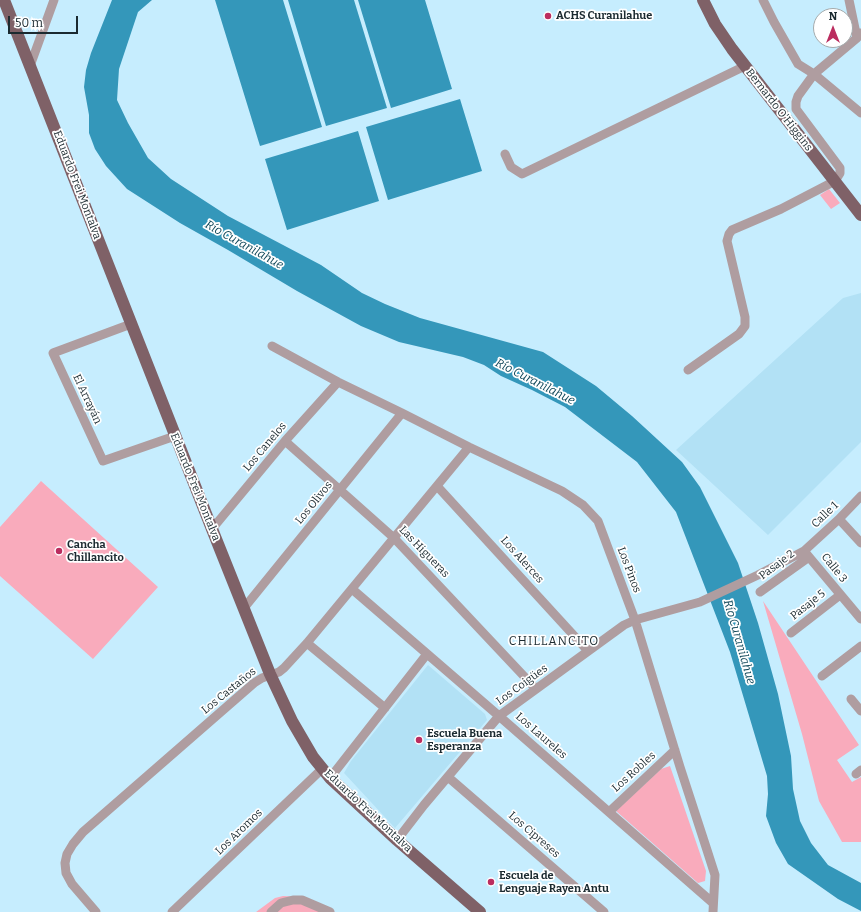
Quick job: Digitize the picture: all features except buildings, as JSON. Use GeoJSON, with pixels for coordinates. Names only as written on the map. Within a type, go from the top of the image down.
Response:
{"type":"FeatureCollection","features":[{"type":"Feature","properties":{"kind":"main road","name":"Eduardo Frei Montalva"},"geometry":{"type":"LineString","coordinates":[[4,0],[270,674],[301,739],[326,773],[397,840],[480,912]]}},
{"type":"Feature","properties":{"kind":"main road","name":"Bernardo O'Higgins"},"geometry":{"type":"LineString","coordinates":[[703,0],[715,24],[745,66],[861,215]]}},
{"type":"Feature","properties":{"kind":"street"},"geometry":{"type":"LineString","coordinates":[[30,66],[54,0]]}},
{"type":"Feature","properties":{"kind":"street"},"geometry":{"type":"LineString","coordinates":[[763,0],[798,64],[814,74],[861,113]]}},
{"type":"Feature","properties":{"kind":"street"},"geometry":{"type":"LineString","coordinates":[[688,370],[739,334],[745,326],[745,317],[727,241],[732,230],[781,209],[835,181],[840,173],[840,168],[796,108],[797,98],[814,74],[859,35],[849,0]]}},
{"type":"Feature","properties":{"kind":"street"},"geometry":{"type":"LineString","coordinates":[[505,154],[511,167],[522,174],[745,66]]}},
{"type":"Feature","properties":{"kind":"street","name":"El Arrayán"},"geometry":{"type":"LineString","coordinates":[[131,324],[53,353],[102,461],[175,436]]}},
{"type":"Feature","properties":{"kind":"street","name":"Los Pinos"},"geometry":{"type":"LineString","coordinates":[[272,346],[338,382],[562,491],[583,505],[598,521],[635,620],[714,875],[713,908]]}},
{"type":"Feature","properties":{"kind":"street","name":"Los Canelos"},"geometry":{"type":"LineString","coordinates":[[212,529],[285,441],[338,382]]}},
{"type":"Feature","properties":{"kind":"street","name":"Los Olivos"},"geometry":{"type":"LineString","coordinates":[[244,608],[402,413]]}},
{"type":"Feature","properties":{"kind":"street","name":"Las Higueras"},"geometry":{"type":"LineString","coordinates":[[285,441],[394,538],[536,689]]}},
{"type":"Feature","properties":{"kind":"street","name":"Los Castaños"},"geometry":{"type":"LineString","coordinates":[[96,912],[72,884],[66,873],[65,862],[67,854],[73,844],[83,832],[254,683],[270,674],[279,672],[284,668],[352,589],[469,447]]}},
{"type":"Feature","properties":{"kind":"street","name":"Los Alerces"},"geometry":{"type":"LineString","coordinates":[[437,486],[588,651]]}},
{"type":"Feature","properties":{"kind":"street","name":"Calle 1"},"geometry":{"type":"LineString","coordinates":[[806,554],[861,496]]}},
{"type":"Feature","properties":{"kind":"street"},"geometry":{"type":"LineString","coordinates":[[839,519],[861,543]]}},
{"type":"Feature","properties":{"kind":"street","name":"Los Coigües"},"geometry":{"type":"LineString","coordinates":[[397,840],[499,716],[624,625],[635,620],[700,602],[806,554]]}},
{"type":"Feature","properties":{"kind":"street","name":"Pasaje 2"},"geometry":{"type":"LineString","coordinates":[[760,592],[806,554]]}},
{"type":"Feature","properties":{"kind":"street","name":"Calle 3"},"geometry":{"type":"LineString","coordinates":[[806,554],[861,619]]}},
{"type":"Feature","properties":{"kind":"street","name":"Los Laureles"},"geometry":{"type":"LineString","coordinates":[[352,589],[608,812],[713,908]]}},
{"type":"Feature","properties":{"kind":"street","name":"Pasaje 5"},"geometry":{"type":"LineString","coordinates":[[791,633],[840,595]]}},
{"type":"Feature","properties":{"kind":"street"},"geometry":{"type":"LineString","coordinates":[[306,643],[385,708]]}},
{"type":"Feature","properties":{"kind":"street"},"geometry":{"type":"LineString","coordinates":[[822,676],[861,646]]}},
{"type":"Feature","properties":{"kind":"street","name":"Los Aromos"},"geometry":{"type":"LineString","coordinates":[[172,912],[326,773],[385,708],[427,654]]}},
{"type":"Feature","properties":{"kind":"street"},"geometry":{"type":"LineString","coordinates":[[851,699],[861,711]]}},
{"type":"Feature","properties":{"kind":"street","name":"Los Robles"},"geometry":{"type":"LineString","coordinates":[[608,812],[675,750]]}},
{"type":"Feature","properties":{"kind":"street","name":"Los Cipreses"},"geometry":{"type":"LineString","coordinates":[[448,777],[604,912]]}},
{"type":"Feature","properties":{"kind":"street"},"geometry":{"type":"LineString","coordinates":[[271,912],[281,903],[293,900],[302,900],[330,912]]}},
{"type":"Feature","properties":{"kind":"shaded area"},"geometry":{"type":"Polygon","coordinates":[[[829,189],[840,203],[831,209],[820,195],[829,189]]]}},
{"type":"Feature","properties":{"kind":"shaded area"},"geometry":{"type":"Polygon","coordinates":[[[861,293],[861,442],[768,535],[676,450],[843,298],[861,293]]]}},
{"type":"Feature","properties":{"kind":"shaded area","name":"Cancha Chillancito"},"geometry":{"type":"Polygon","coordinates":[[[41,481],[158,587],[93,659],[0,576],[0,527],[41,481]]]}},
{"type":"Feature","properties":{"kind":"shaded area"},"geometry":{"type":"Polygon","coordinates":[[[763,601],[859,745],[837,760],[852,782],[861,777],[861,842],[842,842],[819,801],[802,734],[763,601]]]}},
{"type":"Feature","properties":{"kind":"shaded area","name":"Escuela Buena Esperanza"},"geometry":{"type":"Polygon","coordinates":[[[428,665],[485,714],[487,720],[395,828],[344,773],[351,761],[428,665]]]}},
{"type":"Feature","properties":{"kind":"shaded area"},"geometry":{"type":"Polygon","coordinates":[[[670,766],[706,871],[705,881],[698,883],[616,811],[661,769],[670,766]]]}},
{"type":"Feature","properties":{"kind":"shaded area"},"geometry":{"type":"Polygon","coordinates":[[[283,896],[304,897],[335,912],[256,912],[275,898],[283,896]]]}},
{"type":"Feature","properties":{"kind":"water","name":"Río Curanilahue"},"geometry":{"type":"Polygon","coordinates":[[[112,0],[152,0],[138,12],[119,69],[117,100],[148,158],[171,179],[228,216],[321,265],[362,293],[385,304],[420,318],[543,352],[596,386],[632,416],[682,462],[700,487],[738,563],[758,623],[778,694],[791,756],[793,789],[800,821],[811,843],[828,865],[861,883],[861,911],[838,899],[788,864],[776,843],[766,816],[768,794],[767,776],[730,652],[676,512],[637,462],[565,407],[501,376],[484,365],[463,357],[399,342],[361,326],[297,291],[180,223],[127,189],[106,166],[95,149],[89,133],[89,115],[84,87],[86,70],[91,53],[112,0]]]}},
{"type":"Feature","properties":{"kind":"water"},"geometry":{"type":"Polygon","coordinates":[[[215,0],[283,0],[322,127],[260,146],[215,0]]]}},
{"type":"Feature","properties":{"kind":"water"},"geometry":{"type":"Polygon","coordinates":[[[288,0],[354,0],[387,108],[326,126],[288,0]]]}},
{"type":"Feature","properties":{"kind":"water"},"geometry":{"type":"Polygon","coordinates":[[[358,0],[425,0],[452,89],[391,108],[358,0]]]}},
{"type":"Feature","properties":{"kind":"water"},"geometry":{"type":"Polygon","coordinates":[[[460,99],[482,171],[388,200],[366,127],[460,99]]]}},
{"type":"Feature","properties":{"kind":"water"},"geometry":{"type":"Polygon","coordinates":[[[358,131],[379,201],[287,230],[265,159],[358,131]]]}},
{"type":"Feature","properties":{"kind":"place","name":"ACHS Curanilahue"},"geometry":{"type":"Point","coordinates":[548,16]}},
{"type":"Feature","properties":{"kind":"place","name":"Cancha Chillancito"},"geometry":{"type":"Point","coordinates":[59,551]}},
{"type":"Feature","properties":{"kind":"place","name":"Escuela Buena Esperanza"},"geometry":{"type":"Point","coordinates":[419,740]}},
{"type":"Feature","properties":{"kind":"place","name":"Escuela de Lenguaje Rayen Antu"},"geometry":{"type":"Point","coordinates":[491,882]}},
{"type":"Feature","properties":{"kind":"district","name":"CHILLANCITO"},"geometry":{"type":"Point","coordinates":[554,642]}}]}
